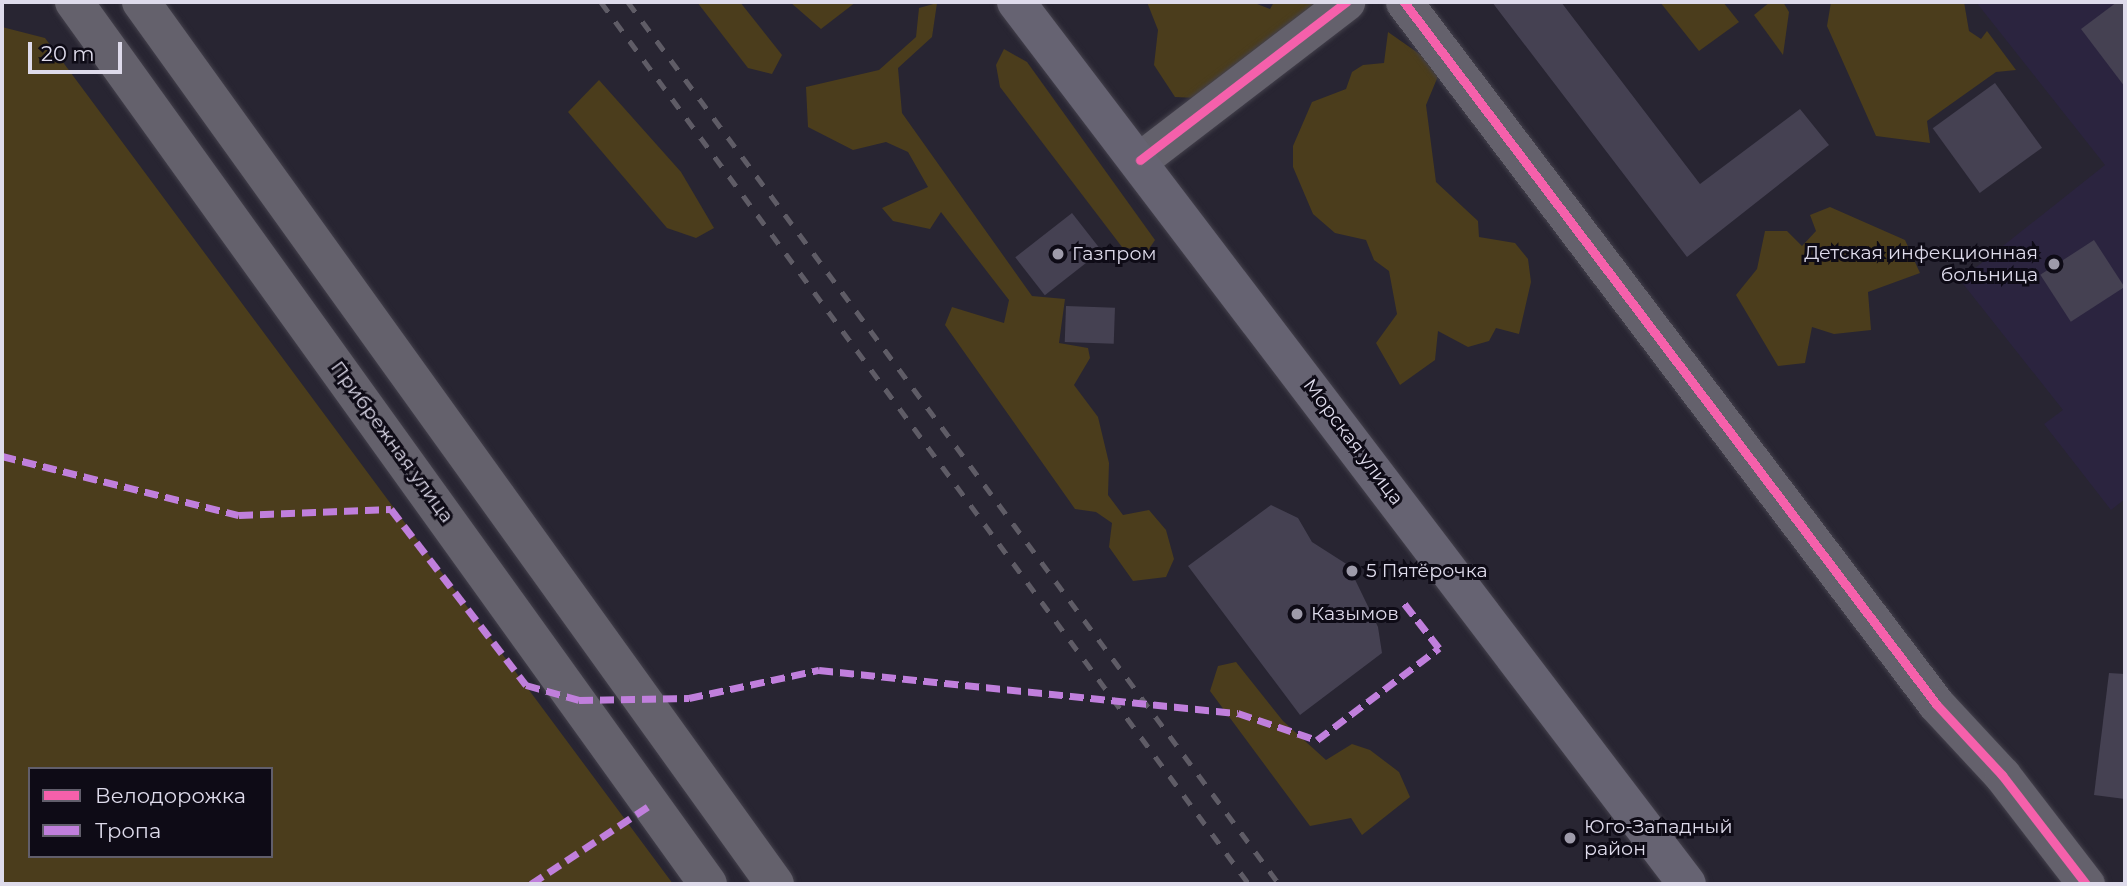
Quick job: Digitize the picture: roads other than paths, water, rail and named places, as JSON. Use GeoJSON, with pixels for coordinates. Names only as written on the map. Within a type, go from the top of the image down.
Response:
{"type":"FeatureCollection","features":[{"type":"Feature","properties":{"kind":"main road","name":"Прибрежная улица"},"geometry":{"type":"LineString","coordinates":[[74,2],[708,884]]}},
{"type":"Feature","properties":{"kind":"main road"},"geometry":{"type":"LineString","coordinates":[[141,2],[775,884]]}},
{"type":"Feature","properties":{"kind":"main road","name":"Морская улица"},"geometry":{"type":"LineString","coordinates":[[1016,2],[1140,160],[1687,884]]}},
{"type":"Feature","properties":{"kind":"street"},"geometry":{"type":"LineString","coordinates":[[1404,2],[1936,704],[2002,775],[2086,884]]}},
{"type":"Feature","properties":{"kind":"street"},"geometry":{"type":"LineString","coordinates":[[1140,160],[1336,6]]}},
{"type":"Feature","properties":{"kind":"railway"},"geometry":{"type":"LineString","coordinates":[[601,2],[1249,884]]}},
{"type":"Feature","properties":{"kind":"railway"},"geometry":{"type":"LineString","coordinates":[[628,2],[1279,884]]}},
{"type":"Feature","properties":{"kind":"place","name":"Газпром"},"geometry":{"type":"Point","coordinates":[1058,254]}},
{"type":"Feature","properties":{"kind":"place","name":"Детская инфекционная больница"},"geometry":{"type":"Point","coordinates":[2054,264]}},
{"type":"Feature","properties":{"kind":"place","name":"5 Пятёрочка"},"geometry":{"type":"Point","coordinates":[1352,571]}},
{"type":"Feature","properties":{"kind":"place","name":"Казымов"},"geometry":{"type":"Point","coordinates":[1297,614]}},
{"type":"Feature","properties":{"kind":"place","name":"Юго-Западный район"},"geometry":{"type":"Point","coordinates":[1570,838]}}]}
